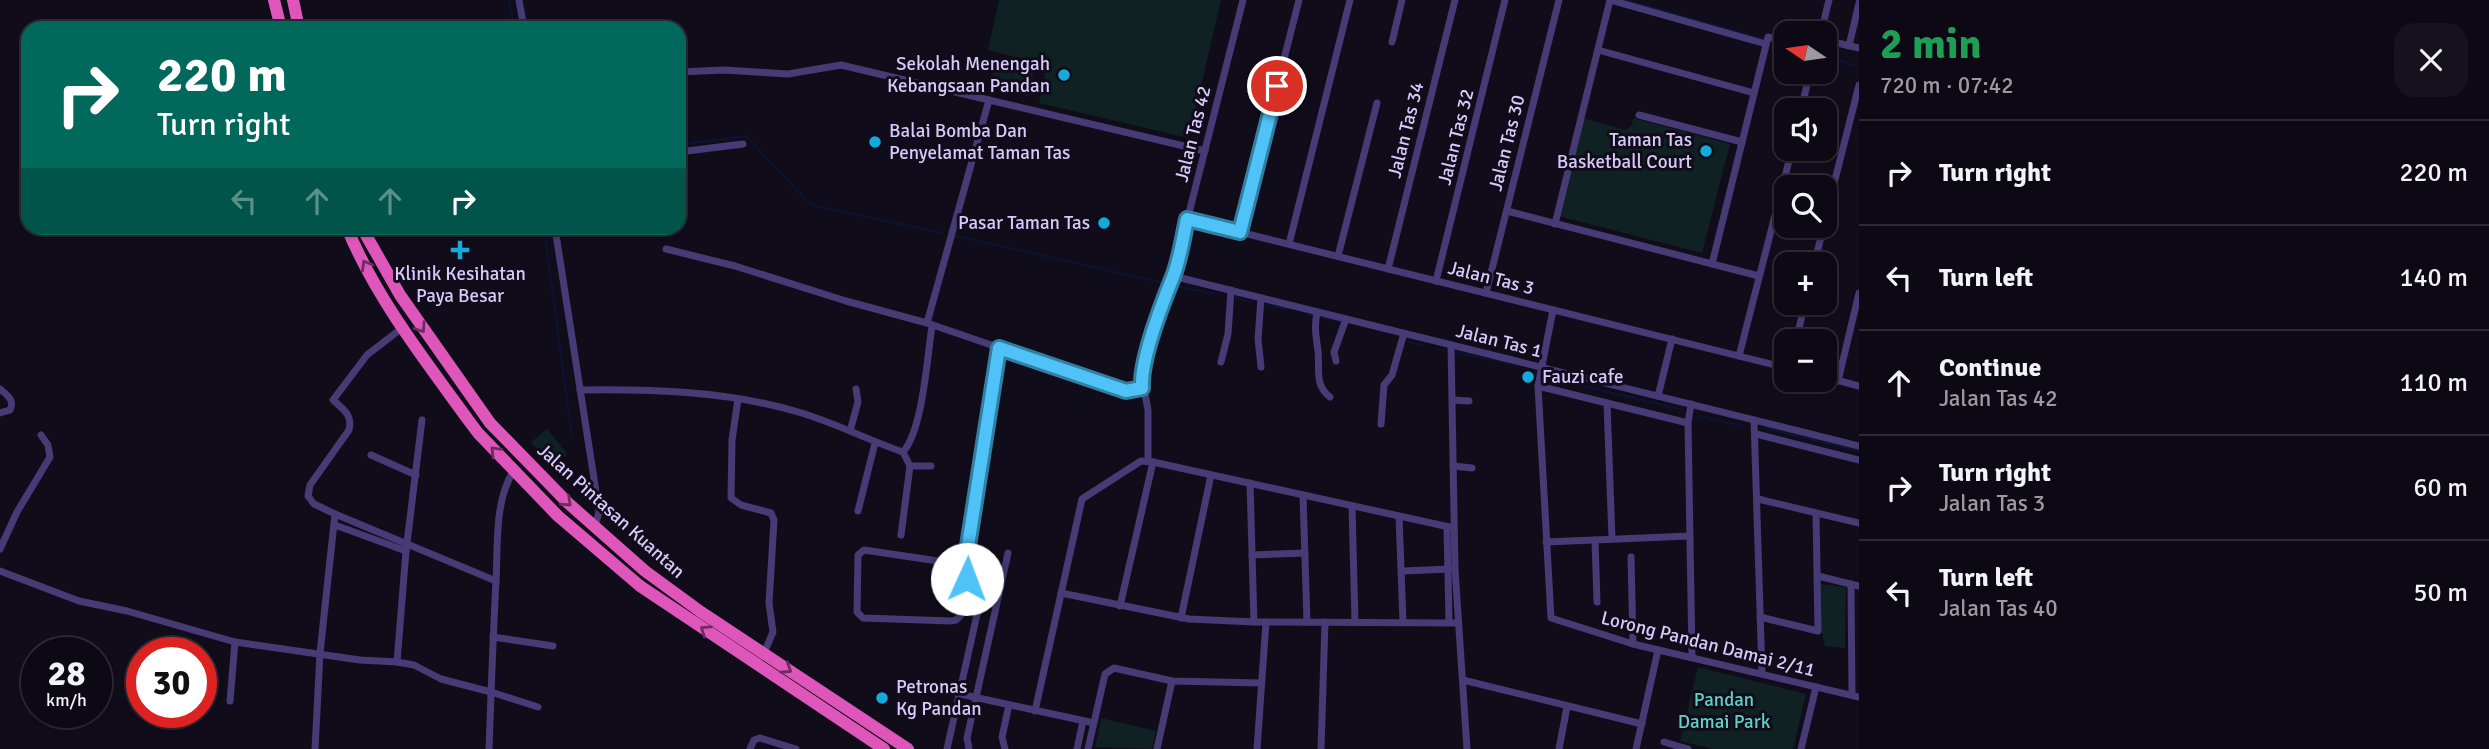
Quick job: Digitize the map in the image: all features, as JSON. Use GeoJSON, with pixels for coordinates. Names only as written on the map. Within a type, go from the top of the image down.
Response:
{"type":"FeatureCollection","features":[{"type":"Feature","properties":{"kind":"highway"},"geometry":{"type":"LineString","coordinates":[[274,0],[279,21]]}},
{"type":"Feature","properties":{"kind":"highway"},"geometry":{"type":"LineString","coordinates":[[292,0],[297,21]]}},
{"type":"Feature","properties":{"kind":"highway","name":"Jalan Pintasan Kuantan"},"geometry":{"type":"LineString","coordinates":[[350,235],[402,328],[478,433],[558,516],[640,586],[884,749]]}},
{"type":"Feature","properties":{"kind":"highway","name":"Jalan Pintasan Kuantan"},"geometry":{"type":"LineString","coordinates":[[366,235],[420,326],[490,423],[529,466],[645,571],[701,612],[908,749]]}},
{"type":"Feature","properties":{"kind":"street"},"geometry":{"type":"LineString","coordinates":[[519,0],[523,21]]}},
{"type":"Feature","properties":{"kind":"street","name":"Jalan Tas 42"},"geometry":{"type":"LineString","coordinates":[[1142,388],[1144,368],[1166,291],[1173,276],[1243,0]]}},
{"type":"Feature","properties":{"kind":"street"},"geometry":{"type":"LineString","coordinates":[[1240,232],[1299,0]]}},
{"type":"Feature","properties":{"kind":"street"},"geometry":{"type":"LineString","coordinates":[[1289,244],[1350,0]]}},
{"type":"Feature","properties":{"kind":"street"},"geometry":{"type":"LineString","coordinates":[[1392,42],[1402,0]]}},
{"type":"Feature","properties":{"kind":"street","name":"Jalan Tas 34"},"geometry":{"type":"LineString","coordinates":[[1388,269],[1455,0]]}},
{"type":"Feature","properties":{"kind":"street","name":"Jalan Tas 32"},"geometry":{"type":"LineString","coordinates":[[1436,281],[1505,0]]}},
{"type":"Feature","properties":{"kind":"street","name":"Jalan Tas 30"},"geometry":{"type":"LineString","coordinates":[[1486,293],[1559,0]]}},
{"type":"Feature","properties":{"kind":"street"},"geometry":{"type":"LineString","coordinates":[[1555,224],[1610,0],[1766,44]]}},
{"type":"Feature","properties":{"kind":"street"},"geometry":{"type":"LineString","coordinates":[[1824,21],[1829,0]]}},
{"type":"Feature","properties":{"kind":"street"},"geometry":{"type":"LineString","coordinates":[[1849,46],[1859,3]]}},
{"type":"Feature","properties":{"kind":"street"},"geometry":{"type":"LineString","coordinates":[[1712,264],[1766,44],[1769,37],[1774,38]]}},
{"type":"Feature","properties":{"kind":"street"},"geometry":{"type":"LineString","coordinates":[[1838,43],[1859,48]]}},
{"type":"Feature","properties":{"kind":"street"},"geometry":{"type":"LineString","coordinates":[[1598,50],[1754,93]]}},
{"type":"Feature","properties":{"kind":"street"},"geometry":{"type":"LineString","coordinates":[[686,72],[724,70],[788,74],[841,65],[1205,151]]}},
{"type":"Feature","properties":{"kind":"street"},"geometry":{"type":"LineString","coordinates":[[1836,175],[1859,85]]}},
{"type":"Feature","properties":{"kind":"street"},"geometry":{"type":"LineString","coordinates":[[903,452],[910,443],[916,422],[929,325],[989,100]]}},
{"type":"Feature","properties":{"kind":"street"},"geometry":{"type":"LineString","coordinates":[[1338,256],[1377,103]]}},
{"type":"Feature","properties":{"kind":"street"},"geometry":{"type":"LineString","coordinates":[[1639,115],[1741,142]]}},
{"type":"Feature","properties":{"kind":"street"},"geometry":{"type":"LineString","coordinates":[[686,151],[743,144]]}},
{"type":"Feature","properties":{"kind":"street"},"geometry":{"type":"LineString","coordinates":[[1739,356],[1788,161]]}},
{"type":"Feature","properties":{"kind":"street"},"geometry":{"type":"LineString","coordinates":[[1507,211],[1759,276]]}},
{"type":"Feature","properties":{"kind":"street","name":"Jalan Tas 3"},"geometry":{"type":"LineString","coordinates":[[1187,219],[1774,365]]}},
{"type":"Feature","properties":{"kind":"street"},"geometry":{"type":"LineString","coordinates":[[556,235],[597,498],[595,527]]}},
{"type":"Feature","properties":{"kind":"street"},"geometry":{"type":"LineString","coordinates":[[666,249],[735,266],[929,325],[1126,391],[1142,388],[1148,410],[1151,461],[1120,606]]}},
{"type":"Feature","properties":{"kind":"street","name":"Jalan Tas 1"},"geometry":{"type":"LineString","coordinates":[[1173,276],[1859,446]]}},
{"type":"Feature","properties":{"kind":"street"},"geometry":{"type":"LineString","coordinates":[[1222,362],[1228,334],[1231,290]]}},
{"type":"Feature","properties":{"kind":"street"},"geometry":{"type":"LineString","coordinates":[[1859,293],[1838,380],[1859,386]]}},
{"type":"Feature","properties":{"kind":"street"},"geometry":{"type":"LineString","coordinates":[[1261,298],[1258,340],[1261,367]]}},
{"type":"Feature","properties":{"kind":"street"},"geometry":{"type":"LineString","coordinates":[[1553,310],[1538,386],[1546,542],[1690,536]]}},
{"type":"Feature","properties":{"kind":"street"},"geometry":{"type":"LineString","coordinates":[[1317,312],[1314,336],[1318,349],[1319,377],[1321,389],[1330,397]]}},
{"type":"Feature","properties":{"kind":"street"},"geometry":{"type":"LineString","coordinates":[[1336,361],[1334,352],[1346,319]]}},
{"type":"Feature","properties":{"kind":"street"},"geometry":{"type":"LineString","coordinates":[[402,328],[367,355],[333,400],[348,414],[349,430],[310,485],[308,496],[314,504],[407,548]]}},
{"type":"Feature","properties":{"kind":"street"},"geometry":{"type":"LineString","coordinates":[[1381,424],[1384,385],[1392,375],[1404,333]]}},
{"type":"Feature","properties":{"kind":"street"},"geometry":{"type":"LineString","coordinates":[[1658,396],[1672,339]]}},
{"type":"Feature","properties":{"kind":"street"},"geometry":{"type":"LineString","coordinates":[[1451,345],[1453,466],[1450,528],[1453,623],[1463,680],[1467,749]]}},
{"type":"Feature","properties":{"kind":"street"},"geometry":{"type":"LineString","coordinates":[[965,565],[864,550],[858,555],[857,612],[863,618],[951,621],[961,615],[967,579],[965,565],[999,348]]}},
{"type":"Feature","properties":{"kind":"street"},"geometry":{"type":"LineString","coordinates":[[1538,386],[1688,423]]}},
{"type":"Feature","properties":{"kind":"street"},"geometry":{"type":"LineString","coordinates":[[0,388],[12,401],[10,410],[0,413]]}},
{"type":"Feature","properties":{"kind":"street"},"geometry":{"type":"LineString","coordinates":[[850,431],[859,402],[856,389]]}},
{"type":"Feature","properties":{"kind":"street"},"geometry":{"type":"LineString","coordinates":[[580,390],[639,390],[738,399],[796,411],[903,452],[910,466],[901,535]]}},
{"type":"Feature","properties":{"kind":"street"},"geometry":{"type":"LineString","coordinates":[[738,399],[732,440],[731,498],[741,505],[771,513],[774,520],[769,603],[773,632],[764,653]]}},
{"type":"Feature","properties":{"kind":"street"},"geometry":{"type":"LineString","coordinates":[[1452,400],[1469,401]]}},
{"type":"Feature","properties":{"kind":"street"},"geometry":{"type":"LineString","coordinates":[[1607,403],[1612,539]]}},
{"type":"Feature","properties":{"kind":"street"},"geometry":{"type":"LineString","coordinates":[[1691,404],[1688,423],[1692,657]]}},
{"type":"Feature","properties":{"kind":"street"},"geometry":{"type":"LineString","coordinates":[[397,662],[422,420]]}},
{"type":"Feature","properties":{"kind":"street"},"geometry":{"type":"LineString","coordinates":[[1754,420],[1762,673]]}},
{"type":"Feature","properties":{"kind":"street"},"geometry":{"type":"LineString","coordinates":[[1756,433],[1859,460]]}},
{"type":"Feature","properties":{"kind":"street"},"geometry":{"type":"LineString","coordinates":[[0,548],[17,512],[50,457],[48,445],[41,435]]}},
{"type":"Feature","properties":{"kind":"street"},"geometry":{"type":"LineString","coordinates":[[858,511],[874,443]]}},
{"type":"Feature","properties":{"kind":"street"},"geometry":{"type":"LineString","coordinates":[[371,455],[416,475]]}},
{"type":"Feature","properties":{"kind":"street"},"geometry":{"type":"LineString","coordinates":[[1035,711],[1082,499],[1141,461],[1151,461],[1450,528]]}},
{"type":"Feature","properties":{"kind":"street"},"geometry":{"type":"LineString","coordinates":[[910,466],[931,466]]}},
{"type":"Feature","properties":{"kind":"street"},"geometry":{"type":"LineString","coordinates":[[1453,466],[1472,468]]}},
{"type":"Feature","properties":{"kind":"street"},"geometry":{"type":"LineString","coordinates":[[489,749],[496,580],[503,495],[506,481],[514,470]]}},
{"type":"Feature","properties":{"kind":"street"},"geometry":{"type":"LineString","coordinates":[[1181,618],[1211,475]]}},
{"type":"Feature","properties":{"kind":"street"},"geometry":{"type":"LineString","coordinates":[[1250,484],[1254,622]]}},
{"type":"Feature","properties":{"kind":"street"},"geometry":{"type":"LineString","coordinates":[[1303,495],[1307,622]]}},
{"type":"Feature","properties":{"kind":"street"},"geometry":{"type":"LineString","coordinates":[[1758,499],[1859,523]]}},
{"type":"Feature","properties":{"kind":"street"},"geometry":{"type":"LineString","coordinates":[[1352,506],[1355,622]]}},
{"type":"Feature","properties":{"kind":"street"},"geometry":{"type":"LineString","coordinates":[[1760,617],[1818,631],[1816,513]]}},
{"type":"Feature","properties":{"kind":"street"},"geometry":{"type":"LineString","coordinates":[[315,749],[320,653],[335,514]]}},
{"type":"Feature","properties":{"kind":"street"},"geometry":{"type":"LineString","coordinates":[[1399,516],[1403,622]]}},
{"type":"Feature","properties":{"kind":"street"},"geometry":{"type":"LineString","coordinates":[[335,525],[496,580]]}},
{"type":"Feature","properties":{"kind":"street"},"geometry":{"type":"LineString","coordinates":[[1595,540],[1597,602]]}},
{"type":"Feature","properties":{"kind":"street","name":"Lorong Pandan Damai 2/11"},"geometry":{"type":"LineString","coordinates":[[1546,542],[1551,618],[1633,644],[1856,696]]}},
{"type":"Feature","properties":{"kind":"street"},"geometry":{"type":"LineString","coordinates":[[969,749],[967,738],[1008,553]]}},
{"type":"Feature","properties":{"kind":"street"},"geometry":{"type":"LineString","coordinates":[[1252,555],[1305,553]]}},
{"type":"Feature","properties":{"kind":"street"},"geometry":{"type":"LineString","coordinates":[[1631,557],[1633,644]]}},
{"type":"Feature","properties":{"kind":"street"},"geometry":{"type":"LineString","coordinates":[[1402,571],[1451,569]]}},
{"type":"Feature","properties":{"kind":"street"},"geometry":{"type":"LineString","coordinates":[[0,571],[79,601],[138,614],[235,642],[397,662],[422,668],[446,681],[538,707]]}},
{"type":"Feature","properties":{"kind":"street"},"geometry":{"type":"LineString","coordinates":[[947,749],[986,574]]}},
{"type":"Feature","properties":{"kind":"street"},"geometry":{"type":"LineString","coordinates":[[1818,576],[1855,585],[1856,696]]}},
{"type":"Feature","properties":{"kind":"street"},"geometry":{"type":"LineString","coordinates":[[1061,593],[1181,618],[1254,622],[1453,623]]}},
{"type":"Feature","properties":{"kind":"street"},"geometry":{"type":"LineString","coordinates":[[961,615],[976,620]]}},
{"type":"Feature","properties":{"kind":"street"},"geometry":{"type":"LineString","coordinates":[[1257,749],[1266,622]]}},
{"type":"Feature","properties":{"kind":"street"},"geometry":{"type":"LineString","coordinates":[[1321,749],[1325,622]]}},
{"type":"Feature","properties":{"kind":"street"},"geometry":{"type":"LineString","coordinates":[[493,637],[553,646]]}},
{"type":"Feature","properties":{"kind":"street"},"geometry":{"type":"LineString","coordinates":[[230,701],[235,642]]}},
{"type":"Feature","properties":{"kind":"street"},"geometry":{"type":"LineString","coordinates":[[1636,749],[1658,650]]}},
{"type":"Feature","properties":{"kind":"street"},"geometry":{"type":"LineString","coordinates":[[1088,749],[1108,669],[1172,681],[1261,682]]}},
{"type":"Feature","properties":{"kind":"street"},"geometry":{"type":"LineString","coordinates":[[1463,680],[1642,724]]}},
{"type":"Feature","properties":{"kind":"street"},"geometry":{"type":"LineString","coordinates":[[1157,749],[1172,681]]}},
{"type":"Feature","properties":{"kind":"street"},"geometry":{"type":"LineString","coordinates":[[1801,749],[1816,687]]}},
{"type":"Feature","properties":{"kind":"street"},"geometry":{"type":"LineString","coordinates":[[960,694],[1094,723]]}},
{"type":"Feature","properties":{"kind":"street"},"geometry":{"type":"LineString","coordinates":[[1005,749],[1002,737],[1009,705]]}},
{"type":"Feature","properties":{"kind":"street"},"geometry":{"type":"LineString","coordinates":[[1559,749],[1567,707]]}},
{"type":"Feature","properties":{"kind":"street"},"geometry":{"type":"LineString","coordinates":[[1077,749],[1083,721]]}},
{"type":"Feature","properties":{"kind":"street"},"geometry":{"type":"LineString","coordinates":[[750,749],[754,740],[760,738],[796,749]]}},
{"type":"Feature","properties":{"kind":"street"},"geometry":{"type":"LineString","coordinates":[[1664,742],[1688,749]]}},
{"type":"Feature","properties":{"kind":"green space","name":"Sekolah Menengah Kebangsaan Pandan"},"geometry":{"type":"Polygon","coordinates":[[[999,0],[1221,0],[1189,138],[1039,103],[1047,65],[988,50],[999,0]]]}},
{"type":"Feature","properties":{"kind":"green space"},"geometry":{"type":"Polygon","coordinates":[[[996,62],[1034,70],[1028,96],[990,87],[996,62]]]}},
{"type":"Feature","properties":{"kind":"green space"},"geometry":{"type":"Polygon","coordinates":[[[1583,118],[1626,130],[1632,125],[1633,118],[1730,144],[1702,253],[1558,216],[1583,118]]]}},
{"type":"Feature","properties":{"kind":"green space"},"geometry":{"type":"Polygon","coordinates":[[[547,429],[567,454],[551,467],[531,442],[547,429]]]}},
{"type":"Feature","properties":{"kind":"green space"},"geometry":{"type":"Polygon","coordinates":[[[1820,584],[1846,587],[1845,648],[1825,646],[1821,628],[1820,584]]]}},
{"type":"Feature","properties":{"kind":"green space","name":"Pandan Damai Park"},"geometry":{"type":"Polygon","coordinates":[[[1698,667],[1806,694],[1793,749],[1713,749],[1680,741],[1698,667]]]}},
{"type":"Feature","properties":{"kind":"green space"},"geometry":{"type":"Polygon","coordinates":[[[1101,718],[1156,731],[1152,749],[1095,747],[1101,718]]]}},
{"type":"Feature","properties":{"kind":"waterway"},"geometry":{"type":"LineString","coordinates":[[509,0],[512,21]]}},
{"type":"Feature","properties":{"kind":"waterway"},"geometry":{"type":"LineString","coordinates":[[1626,0],[1763,39]]}},
{"type":"Feature","properties":{"kind":"waterway"},"geometry":{"type":"LineString","coordinates":[[1838,60],[1859,66]]}},
{"type":"Feature","properties":{"kind":"waterway"},"geometry":{"type":"LineString","coordinates":[[686,144],[746,136],[811,205],[942,233]]}},
{"type":"Feature","properties":{"kind":"waterway"},"geometry":{"type":"LineString","coordinates":[[545,235],[572,437]]}},
{"type":"Feature","properties":{"kind":"waterway"},"geometry":{"type":"LineString","coordinates":[[956,236],[1164,283]]}},
{"type":"Feature","properties":{"kind":"waterway"},"geometry":{"type":"LineString","coordinates":[[1175,286],[1217,294]]}},
{"type":"Feature","properties":{"kind":"waterway"},"geometry":{"type":"LineString","coordinates":[[1235,298],[1250,301]]}},
{"type":"Feature","properties":{"kind":"waterway"},"geometry":{"type":"LineString","coordinates":[[1266,305],[1288,309]]}},
{"type":"Feature","properties":{"kind":"waterway"},"geometry":{"type":"LineString","coordinates":[[1307,314],[1313,315]]}},
{"type":"Feature","properties":{"kind":"waterway"},"geometry":{"type":"LineString","coordinates":[[1322,317],[1342,322]]}},
{"type":"Feature","properties":{"kind":"waterway"},"geometry":{"type":"LineString","coordinates":[[1408,342],[1424,346]]}},
{"type":"Feature","properties":{"kind":"waterway"},"geometry":{"type":"LineString","coordinates":[[1437,349],[1445,351]]}},
{"type":"Feature","properties":{"kind":"waterway"},"geometry":{"type":"LineString","coordinates":[[1456,353],[1520,365]]}},
{"type":"Feature","properties":{"kind":"waterway"},"geometry":{"type":"LineString","coordinates":[[1546,377],[1683,410]]}},
{"type":"Feature","properties":{"kind":"waterway"},"geometry":{"type":"LineString","coordinates":[[1700,416],[1746,427]]}},
{"type":"Feature","properties":{"kind":"waterway"},"geometry":{"type":"LineString","coordinates":[[1764,428],[1859,451]]}},
{"type":"Feature","properties":{"kind":"place","name":"Sekolah Menengah Kebangsaan Pandan"},"geometry":{"type":"Point","coordinates":[1064,75]}},
{"type":"Feature","properties":{"kind":"place","name":"Balai Bomba Dan Penyelamat Taman Tas"},"geometry":{"type":"Point","coordinates":[875,142]}},
{"type":"Feature","properties":{"kind":"place","name":"Taman Tas Basketball Court"},"geometry":{"type":"Point","coordinates":[1706,151]}},
{"type":"Feature","properties":{"kind":"place","name":"Pasar Taman Tas"},"geometry":{"type":"Point","coordinates":[1104,223]}},
{"type":"Feature","properties":{"kind":"place","name":"Klinik Kesihatan Paya Besar"},"geometry":{"type":"Point","coordinates":[460,250]}},
{"type":"Feature","properties":{"kind":"place","name":"Fauzi cafe"},"geometry":{"type":"Point","coordinates":[1528,377]}},
{"type":"Feature","properties":{"kind":"place","name":"Petronas Kg Pandan"},"geometry":{"type":"Point","coordinates":[882,698]}},
{"type":"Feature","properties":{"kind":"route"},"geometry":{"type":"LineString","coordinates":[[967,579],[965,565],[999,348],[1126,391],[1142,388],[1144,368],[1166,291],[1173,276],[1187,219],[1240,232],[1277,86]]}}]}
